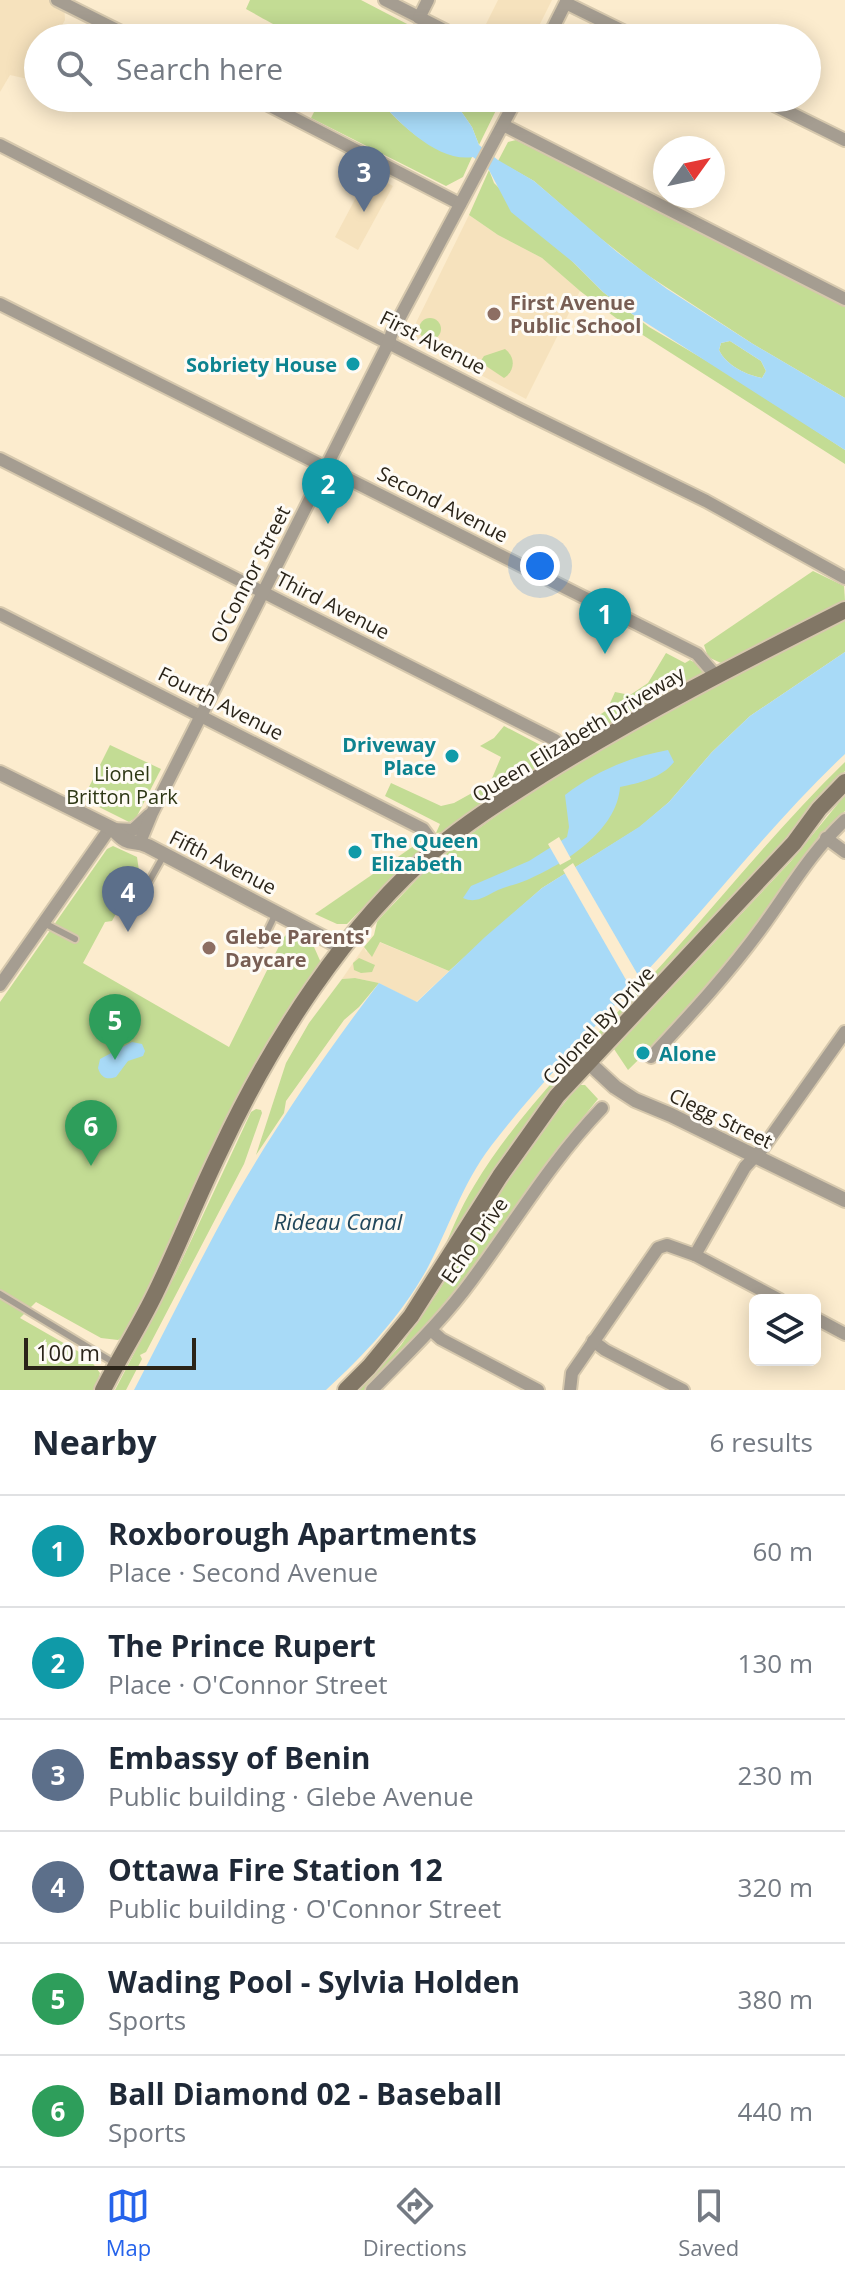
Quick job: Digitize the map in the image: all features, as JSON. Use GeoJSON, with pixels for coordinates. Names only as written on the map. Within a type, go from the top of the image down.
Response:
{"type":"FeatureCollection","features":[{"type":"Feature","properties":{"kind":"main road","name":"Queen Elizabeth Driveway"},"geometry":{"type":"LineString","coordinates":[[103,1390],[153,1298],[219,1151],[265,1064],[343,948],[389,894],[437,848],[564,752],[845,610]]}},
{"type":"Feature","properties":{"kind":"main road","name":"Colonel By Drive"},"geometry":{"type":"LineString","coordinates":[[346,1390],[411,1316],[500,1176],[557,1096],[794,843],[819,809],[845,782]]}},
{"type":"Feature","properties":{"kind":"street"},"geometry":{"type":"LineString","coordinates":[[57,0],[105,24]]}},
{"type":"Feature","properties":{"kind":"street"},"geometry":{"type":"LineString","coordinates":[[385,0],[431,24]]}},
{"type":"Feature","properties":{"kind":"street"},"geometry":{"type":"LineString","coordinates":[[419,18],[428,0]]}},
{"type":"Feature","properties":{"kind":"street"},"geometry":{"type":"LineString","coordinates":[[555,24],[566,2],[609,24]]}},
{"type":"Feature","properties":{"kind":"street"},"geometry":{"type":"LineString","coordinates":[[282,112],[460,204]]}},
{"type":"Feature","properties":{"kind":"street","name":"O'Connor Street"},"geometry":{"type":"LineString","coordinates":[[140,842],[392,332],[510,112]]}},
{"type":"Feature","properties":{"kind":"street"},"geometry":{"type":"LineString","coordinates":[[788,112],[845,140]]}},
{"type":"Feature","properties":{"kind":"street"},"geometry":{"type":"LineString","coordinates":[[503,125],[845,299]]}},
{"type":"Feature","properties":{"kind":"street","name":"First Avenue"},"geometry":{"type":"LineString","coordinates":[[0,145],[520,410],[706,501],[845,578]]}},
{"type":"Feature","properties":{"kind":"street","name":"Second Avenue"},"geometry":{"type":"LineString","coordinates":[[0,304],[643,622],[697,654],[716,676]]}},
{"type":"Feature","properties":{"kind":"street","name":"Third Avenue"},"geometry":{"type":"LineString","coordinates":[[0,459],[555,740],[564,752]]}},
{"type":"Feature","properties":{"kind":"street","name":"Fourth Avenue"},"geometry":{"type":"LineString","coordinates":[[0,614],[423,829],[437,848]]}},
{"type":"Feature","properties":{"kind":"street","name":"Fifth Avenue"},"geometry":{"type":"LineString","coordinates":[[0,773],[111,829],[129,843],[140,842],[343,948]]}},
{"type":"Feature","properties":{"kind":"street"},"geometry":{"type":"LineString","coordinates":[[0,985],[111,829],[133,830],[152,813]]}},
{"type":"Feature","properties":{"kind":"street"},"geometry":{"type":"LineString","coordinates":[[651,1057],[722,978],[826,838],[845,820]]}},
{"type":"Feature","properties":{"kind":"street"},"geometry":{"type":"LineString","coordinates":[[826,838],[845,852]]}},
{"type":"Feature","properties":{"kind":"street"},"geometry":{"type":"LineString","coordinates":[[695,1255],[745,1167],[756,1157],[845,1032]]}},
{"type":"Feature","properties":{"kind":"street","name":"Clegg Street"},"geometry":{"type":"LineString","coordinates":[[587,1061],[624,1094],[845,1200]]}},
{"type":"Feature","properties":{"kind":"street","name":"Echo Drive"},"geometry":{"type":"LineString","coordinates":[[372,1390],[431,1330],[471,1282],[529,1196],[572,1139],[602,1108]]}},
{"type":"Feature","properties":{"kind":"street"},"geometry":{"type":"LineString","coordinates":[[570,1390],[572,1373],[658,1248],[667,1245],[695,1255],[769,1294]]}},
{"type":"Feature","properties":{"kind":"street"},"geometry":{"type":"LineString","coordinates":[[821,1321],[845,1334]]}},
{"type":"Feature","properties":{"kind":"street"},"geometry":{"type":"LineString","coordinates":[[431,1330],[441,1339],[538,1390]]}},
{"type":"Feature","properties":{"kind":"street"},"geometry":{"type":"LineString","coordinates":[[593,1341],[683,1390]]}},
{"type":"Feature","properties":{"kind":"lane"},"geometry":{"type":"LineString","coordinates":[[142,894],[164,854]]}},
{"type":"Feature","properties":{"kind":"lane"},"geometry":{"type":"LineString","coordinates":[[261,944],[277,913]]}},
{"type":"Feature","properties":{"kind":"lane"},"geometry":{"type":"LineString","coordinates":[[44,923],[75,939]]}},
{"type":"Feature","properties":{"kind":"lane"},"geometry":{"type":"LineString","coordinates":[[0,1294],[116,1364]]}},
{"type":"Feature","properties":{"kind":"shaded area"},"geometry":{"type":"Polygon","coordinates":[[[0,0],[64,0],[63,24],[24,24],[24,78],[10,75],[0,92],[0,0]]]}},
{"type":"Feature","properties":{"kind":"shaded area"},"geometry":{"type":"Polygon","coordinates":[[[498,0],[552,0],[540,24],[486,24],[498,0]]]}},
{"type":"Feature","properties":{"kind":"shaded area"},"geometry":{"type":"Polygon","coordinates":[[[369,173],[393,186],[358,250],[335,237],[369,173]]]}},
{"type":"Feature","properties":{"kind":"shaded area","name":"First Avenue Public School"},"geometry":{"type":"Polygon","coordinates":[[[469,215],[498,235],[542,258],[580,291],[526,399],[409,337],[469,215]]]}},
{"type":"Feature","properties":{"kind":"shaded area"},"geometry":{"type":"Polygon","coordinates":[[[379,942],[449,971],[416,1002],[379,983],[342,979],[364,947],[366,952],[379,942]]]}},
{"type":"Feature","properties":{"kind":"green space"},"geometry":{"type":"Polygon","coordinates":[[[250,0],[361,0],[407,24],[274,24],[246,9],[250,0]]]}},
{"type":"Feature","properties":{"kind":"green space"},"geometry":{"type":"Polygon","coordinates":[[[314,112],[390,112],[431,145],[472,157],[463,177],[446,186],[311,118],[314,112]]]}},
{"type":"Feature","properties":{"kind":"green space"},"geometry":{"type":"Polygon","coordinates":[[[462,112],[495,112],[479,145],[462,112]]]}},
{"type":"Feature","properties":{"kind":"green space"},"geometry":{"type":"Polygon","coordinates":[[[516,140],[845,306],[845,398],[753,344],[646,274],[534,181],[498,161],[508,142],[516,140]]]}},
{"type":"Feature","properties":{"kind":"green space"},"geometry":{"type":"Polygon","coordinates":[[[489,170],[494,183],[603,292],[649,327],[739,380],[845,450],[845,464],[616,318],[542,258],[498,235],[469,215],[489,170]]]}},
{"type":"Feature","properties":{"kind":"green space"},"geometry":{"type":"Polygon","coordinates":[[[430,318],[438,321],[441,329],[438,337],[430,340],[422,337],[419,329],[422,321],[430,318]]]}},
{"type":"Feature","properties":{"kind":"green space"},"geometry":{"type":"Polygon","coordinates":[[[730,341],[761,361],[766,371],[762,378],[743,372],[726,360],[719,350],[721,343],[730,341]]]}},
{"type":"Feature","properties":{"kind":"green space"},"geometry":{"type":"Polygon","coordinates":[[[505,349],[513,364],[504,378],[480,362],[484,356],[505,349]]]}},
{"type":"Feature","properties":{"kind":"green space"},"geometry":{"type":"Polygon","coordinates":[[[813,571],[844,586],[845,601],[783,635],[721,663],[708,657],[704,645],[813,571]]]}},
{"type":"Feature","properties":{"kind":"green space"},"geometry":{"type":"Polygon","coordinates":[[[845,620],[845,652],[750,716],[712,752],[669,802],[640,827],[542,888],[449,971],[380,942],[372,957],[364,947],[374,935],[377,922],[422,874],[461,841],[528,793],[663,713],[845,620]]]}},
{"type":"Feature","properties":{"kind":"green space"},"geometry":{"type":"Polygon","coordinates":[[[666,653],[685,663],[690,660],[701,666],[703,674],[570,747],[566,746],[563,739],[607,710],[615,692],[630,695],[648,683],[666,653]]]}},
{"type":"Feature","properties":{"kind":"green space"},"geometry":{"type":"Polygon","coordinates":[[[504,726],[548,749],[554,756],[445,832],[436,833],[440,824],[385,796],[391,783],[441,806],[454,803],[490,783],[501,757],[480,746],[494,738],[504,726]]]}},
{"type":"Feature","properties":{"kind":"green space","name":"Lionel Britton Park"},"geometry":{"type":"Polygon","coordinates":[[[110,745],[161,769],[136,818],[129,822],[83,799],[110,745]]]}},
{"type":"Feature","properties":{"kind":"green space"},"geometry":{"type":"Polygon","coordinates":[[[845,762],[845,771],[810,813],[648,988],[440,1257],[469,1194],[516,1125],[776,834],[845,762]]]}},
{"type":"Feature","properties":{"kind":"green space"},"geometry":{"type":"Polygon","coordinates":[[[845,795],[845,811],[816,841],[732,958],[676,1023],[628,1070],[614,1049],[791,861],[845,795]]]}},
{"type":"Feature","properties":{"kind":"green space"},"geometry":{"type":"Polygon","coordinates":[[[421,841],[422,848],[347,924],[337,924],[315,914],[421,841]]]}},
{"type":"Feature","properties":{"kind":"green space"},"geometry":{"type":"Polygon","coordinates":[[[113,846],[137,857],[139,871],[112,921],[105,922],[83,963],[229,1047],[288,933],[314,947],[322,965],[125,1335],[118,1340],[101,1338],[36,1302],[20,1318],[88,1357],[100,1373],[95,1390],[0,1390],[0,1002],[107,849],[113,846]]]}},
{"type":"Feature","properties":{"kind":"green space"},"geometry":{"type":"Polygon","coordinates":[[[359,958],[375,965],[372,972],[354,970],[353,963],[359,958]]]}},
{"type":"Feature","properties":{"kind":"green space"},"geometry":{"type":"Polygon","coordinates":[[[342,979],[379,983],[344,1020],[286,1101],[284,1113],[256,1155],[286,1063],[309,1023],[342,979]]]}},
{"type":"Feature","properties":{"kind":"green space"},"geometry":{"type":"Polygon","coordinates":[[[579,1085],[585,1085],[598,1099],[560,1146],[443,1308],[366,1390],[359,1390],[401,1345],[438,1292],[499,1191],[579,1085]]]}},
{"type":"Feature","properties":{"kind":"green space"},"geometry":{"type":"Polygon","coordinates":[[[256,1109],[262,1113],[244,1164],[146,1352],[140,1355],[142,1359],[126,1390],[115,1390],[175,1275],[251,1112],[256,1109]]]}},
{"type":"Feature","properties":{"kind":"water"},"geometry":{"type":"Polygon","coordinates":[[[391,112],[462,112],[479,145],[534,181],[617,252],[667,289],[845,398],[845,450],[626,310],[511,212],[489,170],[473,157],[446,154],[407,129],[391,112]],[[730,341],[721,343],[719,350],[731,365],[762,378],[766,371],[761,361],[730,341]]]}},
{"type":"Feature","properties":{"kind":"water","name":"Rideau Canal"},"geometry":{"type":"Polygon","coordinates":[[[845,652],[845,754],[780,821],[491,1146],[472,1175],[417,1286],[355,1363],[326,1390],[134,1390],[252,1167],[304,1087],[379,983],[417,1002],[542,888],[639,827],[669,802],[712,752],[750,716],[845,652]]]}},
{"type":"Feature","properties":{"kind":"water"},"geometry":{"type":"Polygon","coordinates":[[[668,750],[674,762],[669,768],[650,779],[620,787],[617,803],[609,818],[599,832],[572,855],[541,873],[481,898],[463,898],[471,886],[529,861],[567,837],[569,827],[565,795],[577,786],[614,766],[668,750]]]}},
{"type":"Feature","properties":{"kind":"water"},"geometry":{"type":"Polygon","coordinates":[[[132,1042],[142,1044],[145,1051],[143,1056],[128,1061],[116,1077],[103,1076],[98,1068],[100,1059],[132,1042]]]}},
{"type":"Feature","properties":{"kind":"pier"},"geometry":{"type":"Polygon","coordinates":[[[559,837],[571,859],[560,865],[548,844],[559,837]]]}},
{"type":"Feature","properties":{"kind":"pier"},"geometry":{"type":"Polygon","coordinates":[[[573,863],[642,982],[633,992],[563,870],[573,863]]]}},
{"type":"Feature","properties":{"kind":"place","name":"Embassy of Benin"},"geometry":{"type":"Point","coordinates":[364,212]}},
{"type":"Feature","properties":{"kind":"place","name":"First Avenue Public School"},"geometry":{"type":"Point","coordinates":[494,314]}},
{"type":"Feature","properties":{"kind":"place","name":"Sobriety House"},"geometry":{"type":"Point","coordinates":[353,364]}},
{"type":"Feature","properties":{"kind":"place","name":"The Prince Rupert"},"geometry":{"type":"Point","coordinates":[328,524]}},
{"type":"Feature","properties":{"kind":"place","name":"Roxborough Apartments"},"geometry":{"type":"Point","coordinates":[605,654]}},
{"type":"Feature","properties":{"kind":"place","name":"Driveway Place"},"geometry":{"type":"Point","coordinates":[452,756]}},
{"type":"Feature","properties":{"kind":"place","name":"The Queen Elizabeth"},"geometry":{"type":"Point","coordinates":[355,852]}},
{"type":"Feature","properties":{"kind":"place","name":"Ottawa Fire Station 12"},"geometry":{"type":"Point","coordinates":[128,932]}},
{"type":"Feature","properties":{"kind":"place","name":"Glebe Parents' Daycare"},"geometry":{"type":"Point","coordinates":[209,948]}},
{"type":"Feature","properties":{"kind":"place","name":"Alone"},"geometry":{"type":"Point","coordinates":[643,1053]}},
{"type":"Feature","properties":{"kind":"place","name":"Wading Pool - Sylvia Holden"},"geometry":{"type":"Point","coordinates":[115,1060]}},
{"type":"Feature","properties":{"kind":"place","name":"Ball Diamond 02 - Baseball"},"geometry":{"type":"Point","coordinates":[91,1166]}}]}
